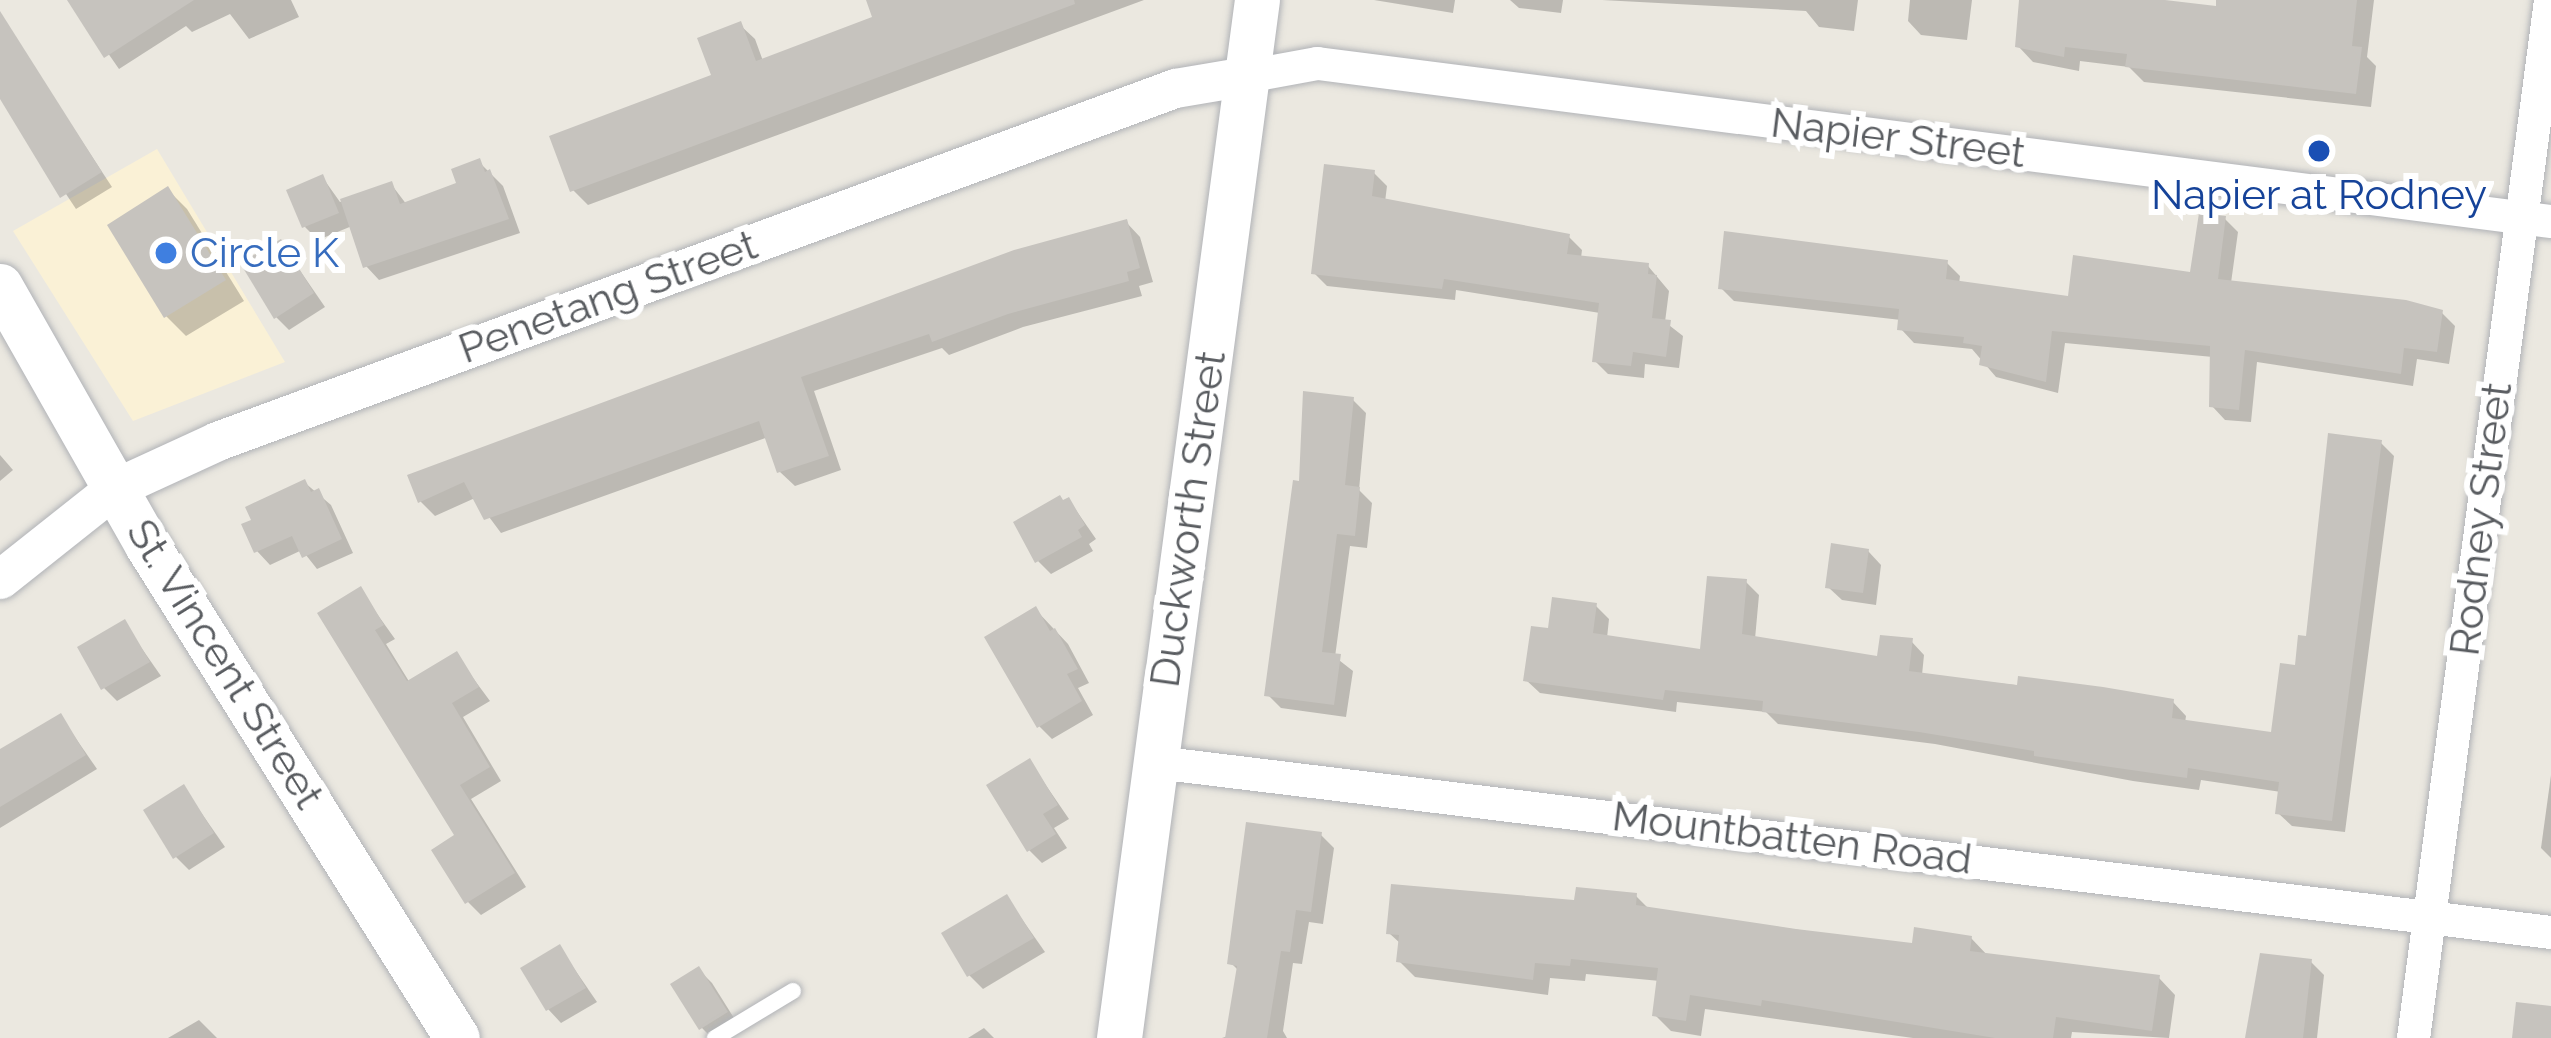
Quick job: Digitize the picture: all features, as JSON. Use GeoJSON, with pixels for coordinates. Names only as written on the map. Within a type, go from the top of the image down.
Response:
{"type":"FeatureCollection","features":[{"type":"Feature","properties":{"kind":"main road","name":"Duckworth Street"},"geometry":{"type":"LineString","coordinates":[[1119,1038],[1257,0]]}},
{"type":"Feature","properties":{"kind":"main road","name":"St. Vincent Street"},"geometry":{"type":"LineString","coordinates":[[0,286],[115,488],[457,1038]]}},
{"type":"Feature","properties":{"kind":"street","name":"Rodney Street"},"geometry":{"type":"LineString","coordinates":[[2413,1038],[2536,219],[2550,0]]}},
{"type":"Feature","properties":{"kind":"street","name":"Napier Street"},"geometry":{"type":"LineString","coordinates":[[1246,76],[1317,63],[2536,219]]}},
{"type":"Feature","properties":{"kind":"street","name":"Penetang Street"},"geometry":{"type":"LineString","coordinates":[[0,579],[115,488],[218,441],[1153,96],[1246,76]]}},
{"type":"Feature","properties":{"kind":"street","name":"Mountbatten Road"},"geometry":{"type":"LineString","coordinates":[[1156,762],[2551,932]]}},
{"type":"Feature","properties":{"kind":"lane"},"geometry":{"type":"LineString","coordinates":[[715,1038],[793,992]]}},
{"type":"Feature","properties":{"kind":"shaded area"},"geometry":{"type":"Polygon","coordinates":[[[157,149],[285,362],[133,421],[13,231],[157,149]]]}},
{"type":"Feature","properties":{"kind":"building"},"geometry":{"type":"Polygon","coordinates":[[[67,0],[194,0],[104,58],[67,0]]]}},
{"type":"Feature","properties":{"kind":"building"},"geometry":{"type":"Polygon","coordinates":[[[866,0],[1074,0],[1075,4],[570,192],[549,136],[711,75],[697,38],[741,21],[756,61],[872,17],[866,0]]]}},
{"type":"Feature","properties":{"kind":"building"},"geometry":{"type":"Polygon","coordinates":[[[2019,0],[2165,0],[2216,6],[2216,0],[2357,0],[2352,46],[2362,47],[2356,94],[2125,67],[2127,54],[2065,47],[2064,57],[2015,47],[2019,0]]]}},
{"type":"Feature","properties":{"kind":"building"},"geometry":{"type":"Polygon","coordinates":[[[0,11],[102,172],[60,198],[0,99],[0,11]]]}},
{"type":"Feature","properties":{"kind":"building"},"geometry":{"type":"Polygon","coordinates":[[[480,158],[485,172],[490,169],[509,219],[363,268],[340,199],[392,181],[400,204],[456,183],[451,169],[480,158]]]}},
{"type":"Feature","properties":{"kind":"building"},"geometry":{"type":"Polygon","coordinates":[[[1324,164],[1375,170],[1372,196],[1570,234],[1567,254],[1649,263],[1648,274],[1657,275],[1652,318],[1671,320],[1666,357],[1633,352],[1631,366],[1592,362],[1599,303],[1444,279],[1442,289],[1311,274],[1324,164]]]}},
{"type":"Feature","properties":{"kind":"building"},"geometry":{"type":"Polygon","coordinates":[[[323,174],[339,213],[302,228],[286,190],[323,174]]]}},
{"type":"Feature","properties":{"kind":"building","name":"Circle K"},"geometry":{"type":"Polygon","coordinates":[[[168,186],[226,280],[164,318],[107,225],[168,186]]]}},
{"type":"Feature","properties":{"kind":"building"},"geometry":{"type":"Polygon","coordinates":[[[2199,213],[2226,216],[2218,279],[2406,300],[2443,310],[2437,352],[2404,348],[2401,374],[2245,350],[2239,410],[2209,407],[2210,346],[2052,331],[2046,382],[1979,365],[1982,346],[1963,343],[1964,337],[1897,330],[1899,309],[1718,289],[1724,231],[1948,260],[1946,279],[2068,296],[2073,255],[2190,272],[2199,213]]]}},
{"type":"Feature","properties":{"kind":"building"},"geometry":{"type":"Polygon","coordinates":[[[1127,219],[1140,268],[1127,272],[1129,281],[1008,314],[932,342],[929,334],[801,377],[829,456],[777,473],[759,421],[484,520],[464,482],[418,503],[407,475],[1014,250],[1127,219]]]}},
{"type":"Feature","properties":{"kind":"building"},"geometry":{"type":"Polygon","coordinates":[[[281,239],[314,293],[274,319],[240,263],[281,239]]]}},
{"type":"Feature","properties":{"kind":"building"},"geometry":{"type":"Polygon","coordinates":[[[1303,391],[1354,397],[1345,485],[1360,487],[1355,536],[1337,534],[1322,652],[1341,654],[1334,705],[1264,696],[1293,480],[1299,481],[1303,391]]]}},
{"type":"Feature","properties":{"kind":"building"},"geometry":{"type":"Polygon","coordinates":[[[2328,433],[2382,440],[2332,821],[2275,814],[2279,782],[2188,768],[2187,778],[2034,756],[2034,751],[1919,732],[1762,712],[1763,701],[1665,690],[1663,700],[1523,681],[1531,626],[1548,628],[1552,597],[1597,603],[1593,633],[1700,649],[1707,576],[1747,579],[1742,634],[1877,656],[1880,635],[1913,638],[1909,671],[2017,685],[2018,676],[2103,687],[2174,699],[2172,718],[2271,732],[2280,663],[2295,665],[2298,635],[2306,636],[2328,433]]]}},
{"type":"Feature","properties":{"kind":"building"},"geometry":{"type":"Polygon","coordinates":[[[305,479],[311,492],[319,488],[342,539],[302,558],[292,536],[254,553],[241,524],[251,520],[245,507],[305,479]]]}},
{"type":"Feature","properties":{"kind":"building"},"geometry":{"type":"Polygon","coordinates":[[[1060,495],[1063,500],[1069,497],[1085,525],[1078,530],[1082,537],[1035,563],[1013,522],[1060,495]]]}},
{"type":"Feature","properties":{"kind":"building"},"geometry":{"type":"Polygon","coordinates":[[[1831,543],[1869,549],[1863,593],[1825,588],[1831,543]]]}},
{"type":"Feature","properties":{"kind":"building"},"geometry":{"type":"Polygon","coordinates":[[[361,586],[384,625],[375,630],[407,681],[457,651],[479,687],[452,703],[490,767],[460,785],[515,873],[465,904],[431,850],[454,835],[317,613],[361,586]]]}},
{"type":"Feature","properties":{"kind":"building"},"geometry":{"type":"Polygon","coordinates":[[[1036,606],[1050,631],[1055,628],[1078,669],[1067,674],[1082,701],[1037,728],[984,637],[1036,606]]]}},
{"type":"Feature","properties":{"kind":"building"},"geometry":{"type":"Polygon","coordinates":[[[125,619],[150,662],[101,690],[77,647],[125,619]]]}},
{"type":"Feature","properties":{"kind":"building"},"geometry":{"type":"Polygon","coordinates":[[[61,713],[86,755],[0,807],[0,749],[61,713]]]}},
{"type":"Feature","properties":{"kind":"building"},"geometry":{"type":"Polygon","coordinates":[[[1030,758],[1058,805],[1043,814],[1056,834],[1027,852],[986,785],[1030,758]]]}},
{"type":"Feature","properties":{"kind":"building"},"geometry":{"type":"Polygon","coordinates":[[[184,784],[214,833],[173,859],[143,810],[184,784]]]}},
{"type":"Feature","properties":{"kind":"building"},"geometry":{"type":"Polygon","coordinates":[[[1246,822],[1322,832],[1311,912],[1296,910],[1290,952],[1281,951],[1267,1038],[1225,1038],[1237,966],[1227,964],[1246,822]]]}},
{"type":"Feature","properties":{"kind":"building"},"geometry":{"type":"Polygon","coordinates":[[[1391,884],[1574,900],[1576,887],[1637,893],[1636,905],[1796,929],[1912,943],[1914,927],[1972,936],[1970,951],[2160,975],[2152,1031],[2056,1017],[2053,1038],[1995,1038],[1762,1000],[1761,1006],[1690,995],[1686,1021],[1652,1016],[1658,968],[1571,959],[1570,966],[1535,963],[1533,980],[1396,962],[1399,935],[1386,934],[1391,884]]]}},
{"type":"Feature","properties":{"kind":"building"},"geometry":{"type":"Polygon","coordinates":[[[1007,894],[1034,938],[967,977],[941,933],[1007,894]]]}},
{"type":"Feature","properties":{"kind":"building"},"geometry":{"type":"Polygon","coordinates":[[[560,944],[586,988],[546,1011],[520,968],[560,944]]]}},
{"type":"Feature","properties":{"kind":"building"},"geometry":{"type":"Polygon","coordinates":[[[2260,953],[2312,959],[2303,1038],[2245,1038],[2260,953]]]}},
{"type":"Feature","properties":{"kind":"building"},"geometry":{"type":"Polygon","coordinates":[[[699,966],[728,1012],[699,1030],[670,984],[699,966]]]}},
{"type":"Feature","properties":{"kind":"building"},"geometry":{"type":"Polygon","coordinates":[[[2516,1002],[2551,1006],[2551,1038],[2512,1038],[2516,1002]]]}},
{"type":"Feature","properties":{"kind":"place","name":"Napier at Rodney"},"geometry":{"type":"Point","coordinates":[2319,151]}},
{"type":"Feature","properties":{"kind":"place","name":"Circle K"},"geometry":{"type":"Point","coordinates":[166,253]}}]}
